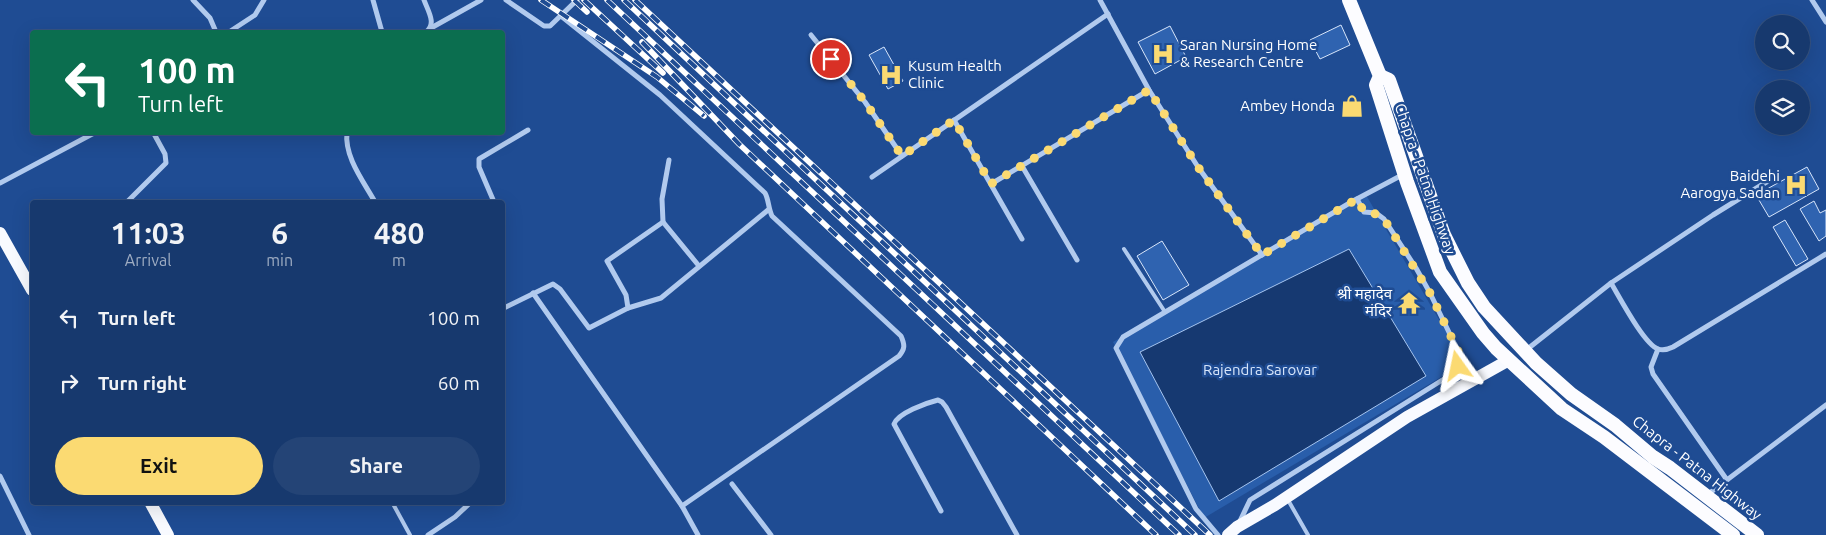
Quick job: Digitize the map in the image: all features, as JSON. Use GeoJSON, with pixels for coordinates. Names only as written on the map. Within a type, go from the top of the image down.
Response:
{"type":"FeatureCollection","features":[{"type":"Feature","properties":{"kind":"highway","name":"Chapra - Patna Highway"},"geometry":{"type":"LineString","coordinates":[[1349,0],[1380,76],[1389,80],[1444,235],[1468,283],[1496,323],[1536,364],[1571,394],[1615,425],[1653,457],[1757,535]]}},
{"type":"Feature","properties":{"kind":"highway","name":"Chapra - Patna Highway"},"geometry":{"type":"LineString","coordinates":[[1380,76],[1376,84],[1404,173],[1440,272],[1483,334],[1562,409],[1604,437],[1733,535]]}},
{"type":"Feature","properties":{"kind":"highway"},"geometry":{"type":"LineString","coordinates":[[1509,360],[1525,351]]}},
{"type":"Feature","properties":{"kind":"main road"},"geometry":{"type":"LineString","coordinates":[[0,233],[30,286]]}},
{"type":"Feature","properties":{"kind":"main road"},"geometry":{"type":"LineString","coordinates":[[1232,531],[1407,417],[1509,360]]}},
{"type":"Feature","properties":{"kind":"main road"},"geometry":{"type":"LineString","coordinates":[[152,505],[168,535]]}},
{"type":"Feature","properties":{"kind":"street"},"geometry":{"type":"LineString","coordinates":[[193,0],[210,18],[215,30]]}},
{"type":"Feature","properties":{"kind":"street"},"geometry":{"type":"LineString","coordinates":[[232,30],[255,15],[264,0]]}},
{"type":"Feature","properties":{"kind":"street"},"geometry":{"type":"LineString","coordinates":[[373,0],[381,30]]}},
{"type":"Feature","properties":{"kind":"street"},"geometry":{"type":"LineString","coordinates":[[424,0],[432,22],[431,28]]}},
{"type":"Feature","properties":{"kind":"street"},"geometry":{"type":"LineString","coordinates":[[428,30],[481,0]]}},
{"type":"Feature","properties":{"kind":"street"},"geometry":{"type":"LineString","coordinates":[[506,0],[544,26],[550,26],[577,0]]}},
{"type":"Feature","properties":{"kind":"street"},"geometry":{"type":"LineString","coordinates":[[1100,0],[1149,90],[1198,167],[1262,255]]}},
{"type":"Feature","properties":{"kind":"street"},"geometry":{"type":"LineString","coordinates":[[1812,0],[1826,22]]}},
{"type":"Feature","properties":{"kind":"street"},"geometry":{"type":"LineString","coordinates":[[872,177],[1108,14]]}},
{"type":"Feature","properties":{"kind":"street"},"geometry":{"type":"LineString","coordinates":[[561,16],[633,72],[691,121],[765,193],[768,199],[768,210],[772,216],[901,336],[904,342],[904,350],[899,356],[682,506]]}},
{"type":"Feature","properties":{"kind":"street"},"geometry":{"type":"LineString","coordinates":[[811,35],[860,95],[902,156]]}},
{"type":"Feature","properties":{"kind":"street"},"geometry":{"type":"LineString","coordinates":[[991,184],[1149,90]]}},
{"type":"Feature","properties":{"kind":"street"},"geometry":{"type":"LineString","coordinates":[[954,120],[1022,238]]}},
{"type":"Feature","properties":{"kind":"street"},"geometry":{"type":"LineString","coordinates":[[493,200],[479,167],[479,159],[528,130]]}},
{"type":"Feature","properties":{"kind":"street"},"geometry":{"type":"LineString","coordinates":[[0,183],[90,135]]}},
{"type":"Feature","properties":{"kind":"street"},"geometry":{"type":"LineString","coordinates":[[129,200],[166,163],[165,154],[155,135]]}},
{"type":"Feature","properties":{"kind":"street"},"geometry":{"type":"LineString","coordinates":[[347,135],[350,154],[374,200]]}},
{"type":"Feature","properties":{"kind":"street"},"geometry":{"type":"LineString","coordinates":[[669,160],[662,199],[663,222],[699,266]]}},
{"type":"Feature","properties":{"kind":"street"},"geometry":{"type":"LineString","coordinates":[[1022,166],[1077,260]]}},
{"type":"Feature","properties":{"kind":"street"},"geometry":{"type":"LineString","coordinates":[[1218,535],[1196,509],[1116,348],[1123,337],[1404,173]]}},
{"type":"Feature","properties":{"kind":"street"},"geometry":{"type":"LineString","coordinates":[[1525,351],[1612,283],[1713,215],[1768,181]]}},
{"type":"Feature","properties":{"kind":"street"},"geometry":{"type":"LineString","coordinates":[[1232,531],[1250,500],[1452,374],[1458,366],[1458,351],[1416,268],[1388,224],[1376,214],[1364,212],[1357,199]]}},
{"type":"Feature","properties":{"kind":"street"},"geometry":{"type":"LineString","coordinates":[[505,307],[550,285],[555,285],[589,328],[628,308],[660,298],[768,210]]}},
{"type":"Feature","properties":{"kind":"street"},"geometry":{"type":"LineString","coordinates":[[628,308],[626,295],[607,261],[663,222]]}},
{"type":"Feature","properties":{"kind":"street"},"geometry":{"type":"LineString","coordinates":[[1612,283],[1646,339],[1658,349],[1664,350],[1674,348],[1826,254]]}},
{"type":"Feature","properties":{"kind":"street"},"geometry":{"type":"LineString","coordinates":[[533,293],[682,506],[698,535]]}},
{"type":"Feature","properties":{"kind":"street"},"geometry":{"type":"LineString","coordinates":[[1658,349],[1651,367],[1653,374],[1727,480]]}},
{"type":"Feature","properties":{"kind":"street"},"geometry":{"type":"LineString","coordinates":[[941,511],[894,424],[894,420],[901,415],[938,400],[946,407],[1017,535]]}},
{"type":"Feature","properties":{"kind":"street"},"geometry":{"type":"LineString","coordinates":[[1706,496],[1826,405]]}},
{"type":"Feature","properties":{"kind":"street"},"geometry":{"type":"LineString","coordinates":[[0,476],[29,535]]}},
{"type":"Feature","properties":{"kind":"street"},"geometry":{"type":"LineString","coordinates":[[732,484],[771,535]]}},
{"type":"Feature","properties":{"kind":"street"},"geometry":{"type":"LineString","coordinates":[[428,535],[468,505]]}},
{"type":"Feature","properties":{"kind":"lane"},"geometry":{"type":"LineString","coordinates":[[1124,249],[1165,312]]}},
{"type":"Feature","properties":{"kind":"lane"},"geometry":{"type":"LineString","coordinates":[[1286,497],[1308,535]]}},
{"type":"Feature","properties":{"kind":"lane"},"geometry":{"type":"LineString","coordinates":[[394,505],[410,535]]}},
{"type":"Feature","properties":{"kind":"green space","name":"Rajendra Sarovar"},"geometry":{"type":"Polygon","coordinates":[[[1366,195],[1455,347],[1456,359],[1453,370],[1204,518],[1113,342],[1366,195]]]}},
{"type":"Feature","properties":{"kind":"shaded area","name":"Rajendra Sarovar"},"geometry":{"type":"Polygon","coordinates":[[[1349,249],[1426,376],[1219,501],[1140,352],[1349,249]]]}},
{"type":"Feature","properties":{"kind":"building"},"geometry":{"type":"Polygon","coordinates":[[[1341,25],[1350,45],[1320,59],[1310,40],[1341,25]]]}},
{"type":"Feature","properties":{"kind":"building"},"geometry":{"type":"Polygon","coordinates":[[[1170,26],[1186,57],[1155,74],[1138,42],[1170,26]]]}},
{"type":"Feature","properties":{"kind":"building"},"geometry":{"type":"Polygon","coordinates":[[[884,47],[903,81],[888,89],[869,55],[884,47]]]}},
{"type":"Feature","properties":{"kind":"building"},"geometry":{"type":"Polygon","coordinates":[[[1807,167],[1819,189],[1769,217],[1756,195],[1807,167]]]}},
{"type":"Feature","properties":{"kind":"building"},"geometry":{"type":"Polygon","coordinates":[[[1814,201],[1820,213],[1826,210],[1826,236],[1819,241],[1800,209],[1814,201]]]}},
{"type":"Feature","properties":{"kind":"building"},"geometry":{"type":"Polygon","coordinates":[[[1785,220],[1808,259],[1796,266],[1773,227],[1785,220]]]}},
{"type":"Feature","properties":{"kind":"building"},"geometry":{"type":"Polygon","coordinates":[[[1162,241],[1189,285],[1163,300],[1137,256],[1162,241]]]}},
{"type":"Feature","properties":{"kind":"railway"},"geometry":{"type":"LineString","coordinates":[[541,0],[657,77],[704,116]]}},
{"type":"Feature","properties":{"kind":"railway"},"geometry":{"type":"LineString","coordinates":[[574,0],[587,12]]}},
{"type":"Feature","properties":{"kind":"railway"},"geometry":{"type":"LineString","coordinates":[[584,0],[663,73]]}},
{"type":"Feature","properties":{"kind":"railway"},"geometry":{"type":"LineString","coordinates":[[607,0],[1179,535]]}},
{"type":"Feature","properties":{"kind":"railway"},"geometry":{"type":"LineString","coordinates":[[624,0],[1195,535]]}},
{"type":"Feature","properties":{"kind":"railway"},"geometry":{"type":"LineString","coordinates":[[635,0],[1210,535]]}},
{"type":"Feature","properties":{"kind":"railway"},"geometry":{"type":"LineString","coordinates":[[642,42],[739,144],[1156,535]]}},
{"type":"Feature","properties":{"kind":"place","name":"Saran Nursing Home & Research Centre"},"geometry":{"type":"Point","coordinates":[1163,54]}},
{"type":"Feature","properties":{"kind":"place","name":"Kusum Health Clinic"},"geometry":{"type":"Point","coordinates":[891,75]}},
{"type":"Feature","properties":{"kind":"place","name":"Ambey Honda"},"geometry":{"type":"Point","coordinates":[1352,106]}},
{"type":"Feature","properties":{"kind":"place","name":"Baidehi Aarogya Sadan"},"geometry":{"type":"Point","coordinates":[1796,185]}},
{"type":"Feature","properties":{"kind":"place","name":"श्री महादेव मंदिर"},"geometry":{"type":"Point","coordinates":[1409,303]}},
{"type":"Feature","properties":{"kind":"route"},"geometry":{"type":"LineString","coordinates":[[831,59],[865,102],[902,156],[954,120],[991,184],[1149,90],[1198,167],[1262,255],[1357,199],[1364,212],[1376,214],[1384,219],[1430,293],[1458,351],[1458,366]]}}]}
